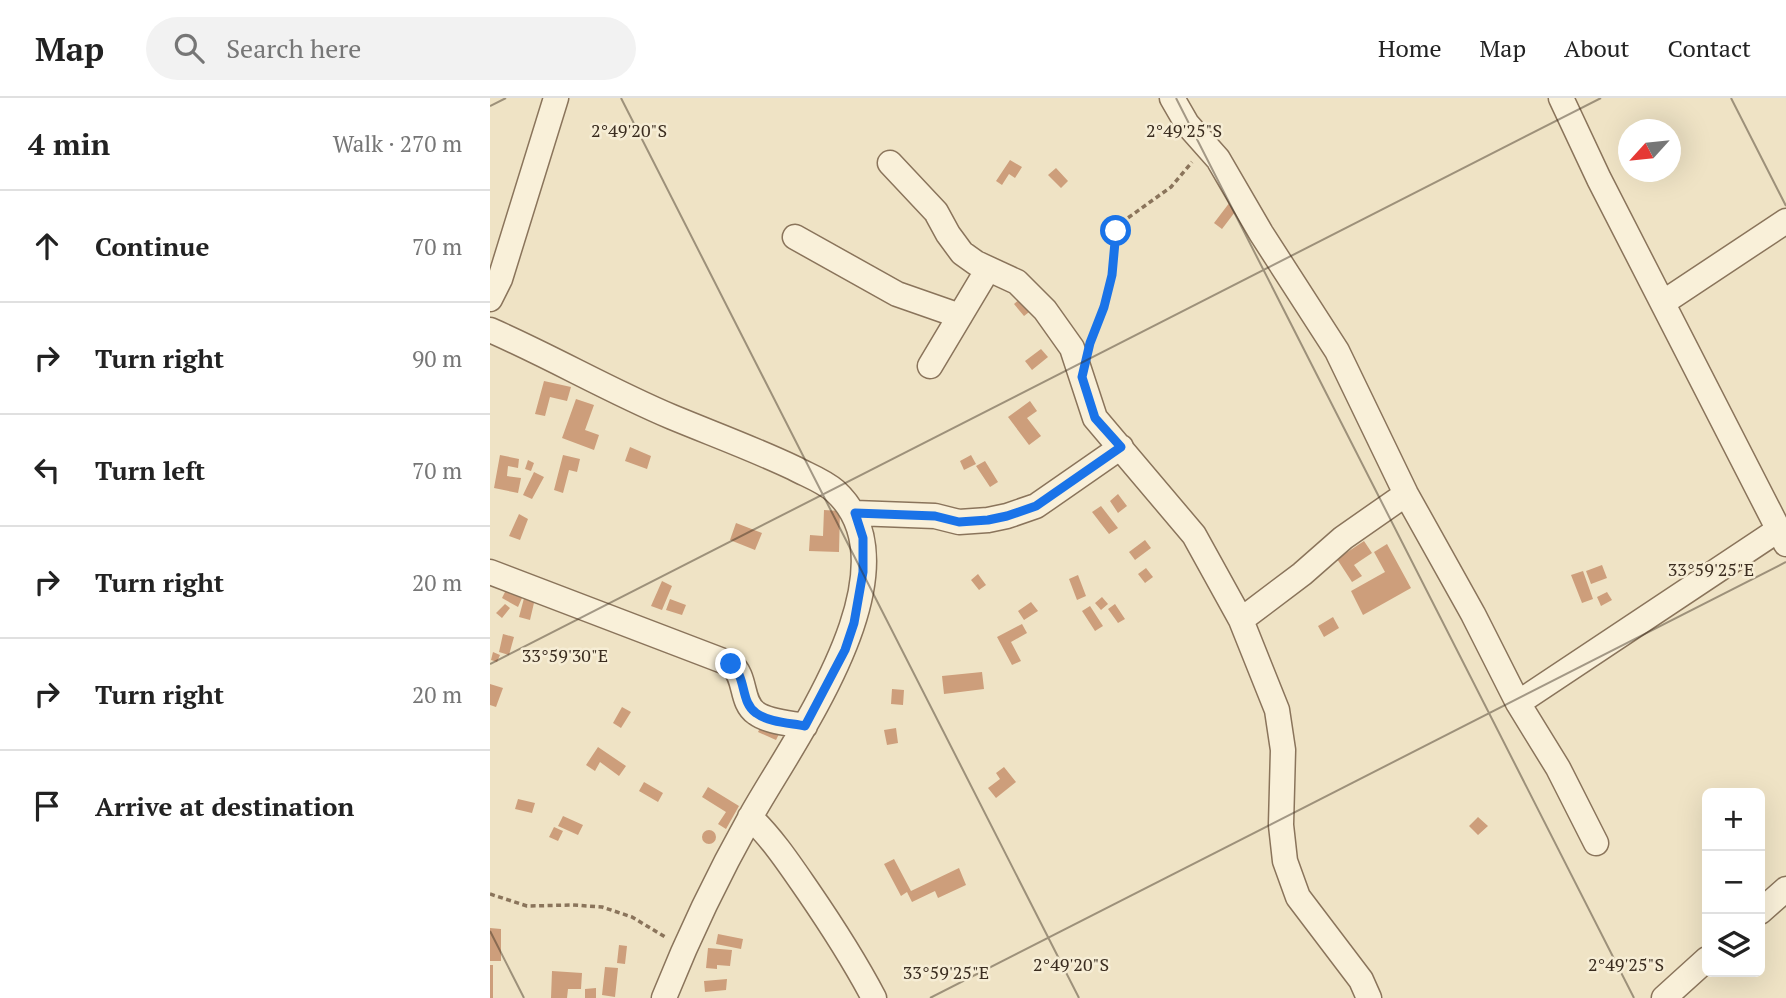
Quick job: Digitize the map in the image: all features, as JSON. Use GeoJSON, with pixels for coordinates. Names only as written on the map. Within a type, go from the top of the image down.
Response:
{"type":"FeatureCollection","features":[{"type":"Feature","properties":{"kind":"street"},"geometry":{"type":"LineString","coordinates":[[490,299],[507,257],[556,98]]}},
{"type":"Feature","properties":{"kind":"street"},"geometry":{"type":"LineString","coordinates":[[1172,98],[1187,124],[1218,159],[1261,233],[1337,351],[1406,494],[1473,614],[1518,703],[1558,768],[1596,843]]}},
{"type":"Feature","properties":{"kind":"street"},"geometry":{"type":"LineString","coordinates":[[1518,703],[1784,539],[1599,179],[1561,98]]}},
{"type":"Feature","properties":{"kind":"street"},"geometry":{"type":"LineString","coordinates":[[890,163],[936,212],[962,253],[976,263],[1017,282],[1045,310],[1072,348],[1095,418],[1194,535],[1241,620],[1277,710],[1283,750],[1281,825],[1285,860],[1298,897],[1361,980],[1369,998]]}},
{"type":"Feature","properties":{"kind":"street"},"geometry":{"type":"LineString","coordinates":[[1664,302],[1786,221]]}},
{"type":"Feature","properties":{"kind":"street"},"geometry":{"type":"LineString","coordinates":[[795,237],[897,294],[960,316]]}},
{"type":"Feature","properties":{"kind":"street"},"geometry":{"type":"LineString","coordinates":[[930,366],[988,269]]}},
{"type":"Feature","properties":{"kind":"street"},"geometry":{"type":"LineString","coordinates":[[490,330],[671,416],[754,449],[808,475],[835,491],[855,513],[863,538],[863,561],[854,623],[845,650],[805,726],[750,817],[683,949],[664,998]]}},
{"type":"Feature","properties":{"kind":"street"},"geometry":{"type":"LineString","coordinates":[[855,513],[935,516],[959,522],[1007,516],[1036,506],[1121,447]]}},
{"type":"Feature","properties":{"kind":"street"},"geometry":{"type":"LineString","coordinates":[[1241,620],[1343,538],[1406,494]]}},
{"type":"Feature","properties":{"kind":"street"},"geometry":{"type":"LineString","coordinates":[[490,591],[501,576],[731,664],[739,672],[748,704],[756,713],[805,726]]}},
{"type":"Feature","properties":{"kind":"street"},"geometry":{"type":"LineString","coordinates":[[750,817],[767,833],[817,904],[851,954],[874,998]]}},
{"type":"Feature","properties":{"kind":"street"},"geometry":{"type":"LineString","coordinates":[[1765,908],[1786,889]]}},
{"type":"Feature","properties":{"kind":"street"},"geometry":{"type":"LineString","coordinates":[[1664,998],[1702,964]]}},
{"type":"Feature","properties":{"kind":"path"},"geometry":{"type":"LineString","coordinates":[[1090,343],[1104,307],[1112,275],[1116,231],[1125,220],[1171,187],[1192,162],[1203,142]]}},
{"type":"Feature","properties":{"kind":"path"},"geometry":{"type":"LineString","coordinates":[[490,894],[527,906],[602,907],[632,917],[683,949]]}},
{"type":"Feature","properties":{"kind":"building"},"geometry":{"type":"Polygon","coordinates":[[[1010,160],[1022,167],[1015,178],[1009,174],[1002,185],[996,181],[1010,160]]]}},
{"type":"Feature","properties":{"kind":"building"},"geometry":{"type":"Polygon","coordinates":[[[1056,168],[1068,181],[1061,188],[1048,175],[1056,168]]]}},
{"type":"Feature","properties":{"kind":"building"},"geometry":{"type":"Polygon","coordinates":[[[1230,202],[1238,208],[1222,229],[1214,223],[1230,202]]]}},
{"type":"Feature","properties":{"kind":"building"},"geometry":{"type":"Polygon","coordinates":[[[1022,297],[1033,309],[1024,316],[1014,304],[1022,297]]]}},
{"type":"Feature","properties":{"kind":"building"},"geometry":{"type":"Polygon","coordinates":[[[1041,349],[1048,357],[1032,370],[1025,361],[1041,349]]]}},
{"type":"Feature","properties":{"kind":"building"},"geometry":{"type":"Polygon","coordinates":[[[544,381],[571,387],[567,401],[550,397],[545,416],[535,414],[544,381]]]}},
{"type":"Feature","properties":{"kind":"building"},"geometry":{"type":"Polygon","coordinates":[[[576,399],[594,405],[585,430],[599,435],[594,450],[562,438],[576,399]]]}},
{"type":"Feature","properties":{"kind":"building"},"geometry":{"type":"Polygon","coordinates":[[[1030,401],[1037,411],[1027,418],[1041,436],[1029,445],[1008,417],[1030,401]]]}},
{"type":"Feature","properties":{"kind":"building"},"geometry":{"type":"Polygon","coordinates":[[[630,447],[651,456],[647,469],[625,461],[630,447]]]}},
{"type":"Feature","properties":{"kind":"building"},"geometry":{"type":"Polygon","coordinates":[[[500,455],[519,459],[518,468],[508,466],[507,476],[521,478],[518,493],[494,488],[500,455]]]}},
{"type":"Feature","properties":{"kind":"building"},"geometry":{"type":"Polygon","coordinates":[[[563,455],[580,459],[577,472],[569,470],[563,493],[554,490],[563,455]]]}},
{"type":"Feature","properties":{"kind":"building"},"geometry":{"type":"Polygon","coordinates":[[[971,455],[976,464],[964,470],[960,461],[971,455]]]}},
{"type":"Feature","properties":{"kind":"building"},"geometry":{"type":"Polygon","coordinates":[[[528,460],[534,463],[531,471],[525,469],[528,460]]]}},
{"type":"Feature","properties":{"kind":"building"},"geometry":{"type":"Polygon","coordinates":[[[985,461],[998,482],[990,487],[976,466],[985,461]]]}},
{"type":"Feature","properties":{"kind":"building"},"geometry":{"type":"Polygon","coordinates":[[[534,472],[544,477],[532,499],[523,495],[534,472]]]}},
{"type":"Feature","properties":{"kind":"building"},"geometry":{"type":"Polygon","coordinates":[[[1118,494],[1127,506],[1118,513],[1110,501],[1118,494]]]}},
{"type":"Feature","properties":{"kind":"building"},"geometry":{"type":"Polygon","coordinates":[[[1101,506],[1118,528],[1109,534],[1092,512],[1101,506]]]}},
{"type":"Feature","properties":{"kind":"building"},"geometry":{"type":"Polygon","coordinates":[[[824,510],[840,511],[839,552],[809,551],[810,535],[823,536],[824,510]]]}},
{"type":"Feature","properties":{"kind":"building"},"geometry":{"type":"Polygon","coordinates":[[[519,514],[528,519],[520,540],[509,536],[519,514]]]}},
{"type":"Feature","properties":{"kind":"building"},"geometry":{"type":"Polygon","coordinates":[[[736,523],[762,533],[755,550],[730,540],[736,523]]]}},
{"type":"Feature","properties":{"kind":"building"},"geometry":{"type":"Polygon","coordinates":[[[1145,540],[1151,548],[1135,560],[1129,552],[1145,540]]]}},
{"type":"Feature","properties":{"kind":"building"},"geometry":{"type":"Polygon","coordinates":[[[1364,541],[1372,553],[1354,565],[1362,576],[1352,582],[1337,559],[1364,541]]]}},
{"type":"Feature","properties":{"kind":"building"},"geometry":{"type":"Polygon","coordinates":[[[1387,544],[1411,588],[1363,615],[1351,591],[1385,572],[1374,552],[1387,544]]]}},
{"type":"Feature","properties":{"kind":"building"},"geometry":{"type":"Polygon","coordinates":[[[1602,565],[1607,578],[1591,584],[1586,571],[1602,565]]]}},
{"type":"Feature","properties":{"kind":"building"},"geometry":{"type":"Polygon","coordinates":[[[1146,568],[1153,577],[1145,583],[1138,574],[1146,568]]]}},
{"type":"Feature","properties":{"kind":"building"},"geometry":{"type":"Polygon","coordinates":[[[1583,571],[1593,599],[1582,603],[1571,575],[1583,571]]]}},
{"type":"Feature","properties":{"kind":"building"},"geometry":{"type":"Polygon","coordinates":[[[978,574],[986,585],[979,590],[971,580],[978,574]]]}},
{"type":"Feature","properties":{"kind":"building"},"geometry":{"type":"Polygon","coordinates":[[[1078,575],[1086,596],[1077,600],[1069,579],[1078,575]]]}},
{"type":"Feature","properties":{"kind":"building"},"geometry":{"type":"Polygon","coordinates":[[[662,581],[672,586],[662,610],[651,606],[662,581]]]}},
{"type":"Feature","properties":{"kind":"building"},"geometry":{"type":"Polygon","coordinates":[[[527,587],[537,590],[530,620],[519,617],[527,587]]]}},
{"type":"Feature","properties":{"kind":"building"},"geometry":{"type":"Polygon","coordinates":[[[506,590],[522,598],[518,607],[502,598],[506,590]]]}},
{"type":"Feature","properties":{"kind":"building"},"geometry":{"type":"Polygon","coordinates":[[[1607,592],[1612,600],[1601,606],[1597,597],[1607,592]]]}},
{"type":"Feature","properties":{"kind":"building"},"geometry":{"type":"Polygon","coordinates":[[[1102,597],[1108,604],[1101,610],[1095,603],[1102,597]]]}},
{"type":"Feature","properties":{"kind":"building"},"geometry":{"type":"Polygon","coordinates":[[[670,599],[686,605],[682,615],[666,610],[670,599]]]}},
{"type":"Feature","properties":{"kind":"building"},"geometry":{"type":"Polygon","coordinates":[[[1031,602],[1038,611],[1024,620],[1018,611],[1031,602]]]}},
{"type":"Feature","properties":{"kind":"building"},"geometry":{"type":"Polygon","coordinates":[[[505,604],[510,608],[502,618],[496,613],[505,604]]]}},
{"type":"Feature","properties":{"kind":"building"},"geometry":{"type":"Polygon","coordinates":[[[1115,604],[1125,619],[1118,623],[1108,609],[1115,604]]]}},
{"type":"Feature","properties":{"kind":"building"},"geometry":{"type":"Polygon","coordinates":[[[1090,606],[1103,626],[1095,631],[1082,611],[1090,606]]]}},
{"type":"Feature","properties":{"kind":"building"},"geometry":{"type":"Polygon","coordinates":[[[1333,617],[1339,628],[1324,637],[1318,626],[1333,617]]]}},
{"type":"Feature","properties":{"kind":"building"},"geometry":{"type":"Polygon","coordinates":[[[1022,624],[1027,633],[1011,642],[1021,661],[1012,665],[997,637],[1022,624]]]}},
{"type":"Feature","properties":{"kind":"building"},"geometry":{"type":"Polygon","coordinates":[[[503,634],[514,637],[509,655],[499,652],[503,634]]]}},
{"type":"Feature","properties":{"kind":"building"},"geometry":{"type":"Polygon","coordinates":[[[493,652],[500,655],[497,662],[491,660],[493,652]]]}},
{"type":"Feature","properties":{"kind":"building"},"geometry":{"type":"Polygon","coordinates":[[[982,672],[984,689],[944,694],[942,676],[982,672]]]}},
{"type":"Feature","properties":{"kind":"building"},"geometry":{"type":"Polygon","coordinates":[[[490,684],[503,688],[496,707],[490,705],[490,684]]]}},
{"type":"Feature","properties":{"kind":"building"},"geometry":{"type":"Polygon","coordinates":[[[892,689],[904,690],[903,705],[891,704],[892,689]]]}},
{"type":"Feature","properties":{"kind":"building"},"geometry":{"type":"Polygon","coordinates":[[[622,707],[631,712],[621,728],[613,723],[622,707]]]}},
{"type":"Feature","properties":{"kind":"building"},"geometry":{"type":"Polygon","coordinates":[[[763,722],[781,730],[776,740],[758,732],[763,722]]]}},
{"type":"Feature","properties":{"kind":"building"},"geometry":{"type":"Polygon","coordinates":[[[896,728],[898,743],[887,745],[884,730],[896,728]]]}},
{"type":"Feature","properties":{"kind":"building"},"geometry":{"type":"Polygon","coordinates":[[[598,747],[626,766],[619,776],[600,762],[595,771],[586,765],[598,747]]]}},
{"type":"Feature","properties":{"kind":"building"},"geometry":{"type":"Polygon","coordinates":[[[1004,767],[1016,782],[996,798],[988,788],[1000,779],[996,773],[1004,767]]]}},
{"type":"Feature","properties":{"kind":"building"},"geometry":{"type":"Polygon","coordinates":[[[644,782],[663,793],[658,802],[639,791],[644,782]]]}},
{"type":"Feature","properties":{"kind":"building"},"geometry":{"type":"Polygon","coordinates":[[[708,787],[739,806],[726,829],[718,824],[726,812],[702,797],[708,787]]]}},
{"type":"Feature","properties":{"kind":"building"},"geometry":{"type":"Polygon","coordinates":[[[518,799],[535,803],[532,813],[515,809],[518,799]]]}},
{"type":"Feature","properties":{"kind":"building"},"geometry":{"type":"Polygon","coordinates":[[[563,816],[583,825],[578,835],[558,826],[563,816]]]}},
{"type":"Feature","properties":{"kind":"building"},"geometry":{"type":"Polygon","coordinates":[[[1478,817],[1488,826],[1478,835],[1469,826],[1478,817]]]}},
{"type":"Feature","properties":{"kind":"building"},"geometry":{"type":"Polygon","coordinates":[[[554,827],[563,831],[558,841],[549,837],[554,827]]]}},
{"type":"Feature","properties":{"kind":"building"},"geometry":{"type":"Polygon","coordinates":[[[706,830],[712,830],[716,837],[712,844],[706,844],[702,840],[702,834],[706,830]]]}},
{"type":"Feature","properties":{"kind":"building"},"geometry":{"type":"Polygon","coordinates":[[[894,859],[911,891],[959,868],[966,885],[938,898],[935,891],[912,902],[907,892],[901,896],[884,864],[894,859]]]}},
{"type":"Feature","properties":{"kind":"building"},"geometry":{"type":"Polygon","coordinates":[[[490,928],[501,929],[501,961],[490,961],[490,928]]]}},
{"type":"Feature","properties":{"kind":"building"},"geometry":{"type":"Polygon","coordinates":[[[718,934],[743,939],[741,949],[716,944],[718,934]]]}},
{"type":"Feature","properties":{"kind":"building"},"geometry":{"type":"Polygon","coordinates":[[[619,945],[627,946],[625,964],[617,963],[619,945]]]}},
{"type":"Feature","properties":{"kind":"building"},"geometry":{"type":"Polygon","coordinates":[[[708,948],[732,950],[730,966],[706,968],[708,948]]]}},
{"type":"Feature","properties":{"kind":"building"},"geometry":{"type":"Polygon","coordinates":[[[490,965],[493,965],[493,998],[490,998],[490,965]]]}},
{"type":"Feature","properties":{"kind":"building"},"geometry":{"type":"Polygon","coordinates":[[[605,967],[618,968],[615,997],[602,995],[605,967]]]}},
{"type":"Feature","properties":{"kind":"building"},"geometry":{"type":"Polygon","coordinates":[[[552,971],[582,973],[581,989],[568,989],[567,998],[551,998],[552,971]]]}},
{"type":"Feature","properties":{"kind":"building"},"geometry":{"type":"Polygon","coordinates":[[[727,979],[726,990],[705,992],[704,981],[727,979]]]}},
{"type":"Feature","properties":{"kind":"building"},"geometry":{"type":"Polygon","coordinates":[[[596,988],[596,998],[585,998],[585,989],[596,988]]]}},
{"type":"Feature","properties":{"kind":"route"},"geometry":{"type":"LineString","coordinates":[[731,664],[739,672],[748,704],[756,713],[805,726],[845,650],[854,623],[863,572],[863,538],[855,513],[935,516],[959,522],[1007,516],[1036,506],[1121,447],[1095,418],[1082,377],[1112,275],[1116,231]]}}]}
